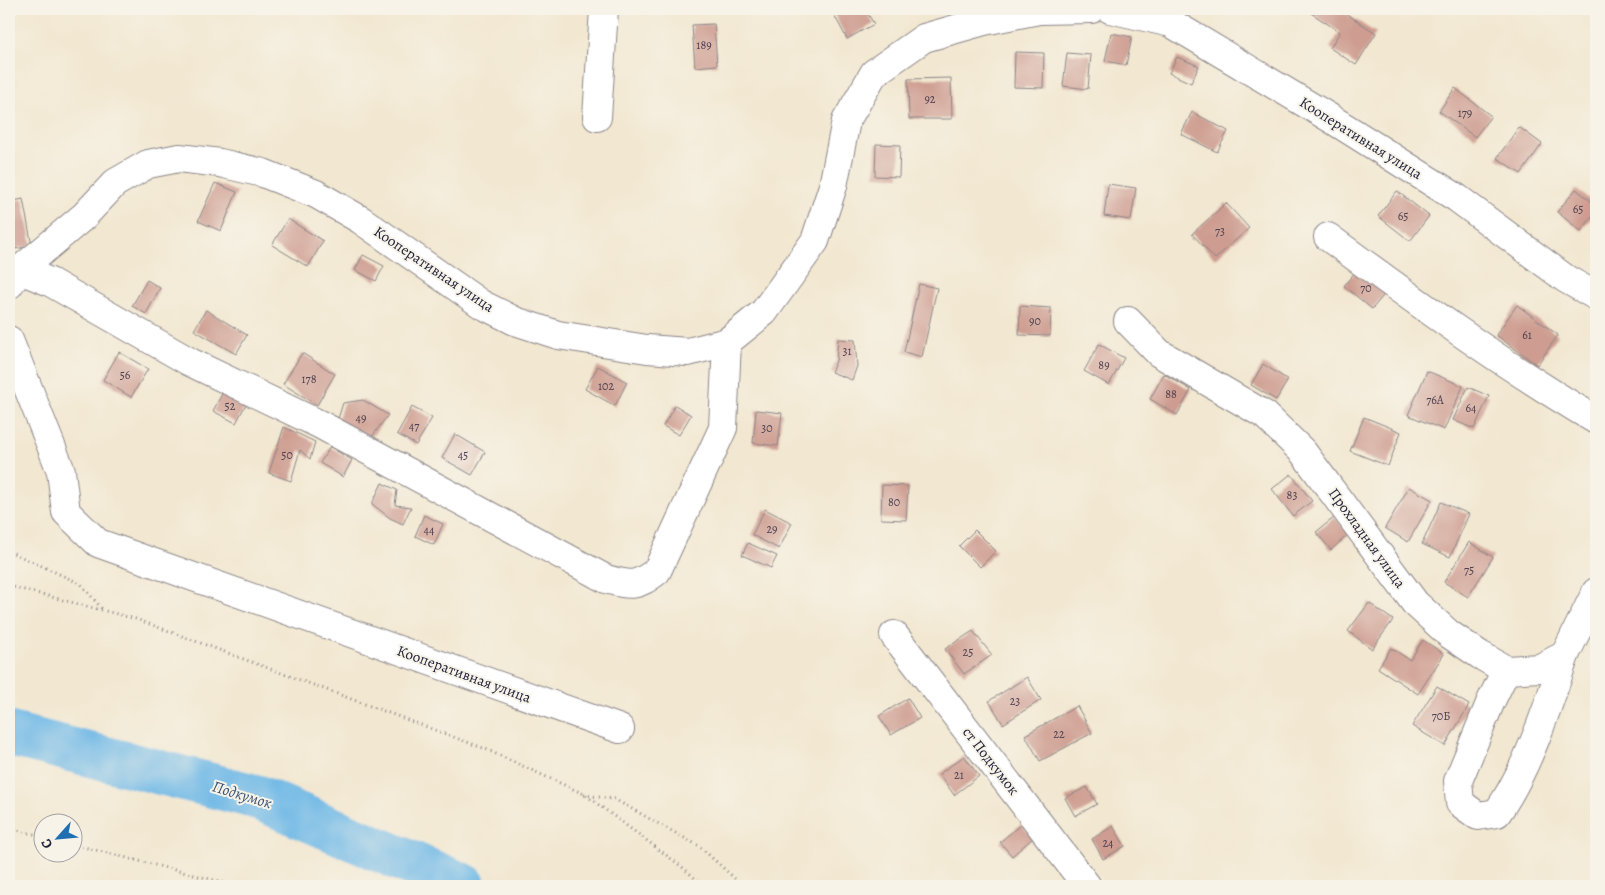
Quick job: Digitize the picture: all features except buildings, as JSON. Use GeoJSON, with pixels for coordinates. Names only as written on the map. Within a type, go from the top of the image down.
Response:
{"type":"FeatureCollection","features":[{"type":"Feature","properties":{"kind":"street"},"geometry":{"type":"LineString","coordinates":[[597,117],[604,9]]}},
{"type":"Feature","properties":{"kind":"street","name":"Кооперативная улица"},"geometry":{"type":"LineString","coordinates":[[13,275],[84,216],[114,183],[148,164],[180,158],[220,163],[263,173],[316,194],[361,220],[481,304],[515,321],[558,335],[647,350],[688,352],[727,342],[764,312],[815,241],[833,186],[846,121],[874,73],[924,38],[984,21],[1040,10],[1092,9]]}},
{"type":"Feature","properties":{"kind":"street","name":"Кооперативная улица"},"geometry":{"type":"LineString","coordinates":[[1110,9],[1171,23],[1330,118],[1457,198],[1566,279],[1596,296]]}},
{"type":"Feature","properties":{"kind":"street"},"geometry":{"type":"LineString","coordinates":[[1328,237],[1482,348],[1544,389],[1596,420]]}},
{"type":"Feature","properties":{"kind":"street"},"geometry":{"type":"LineString","coordinates":[[13,275],[50,282],[190,362],[321,425],[606,579],[627,584],[643,582],[658,571],[723,428],[727,342]]}},
{"type":"Feature","properties":{"kind":"street","name":"Прохладная улица"},"geometry":{"type":"LineString","coordinates":[[1128,321],[1159,353],[1265,415],[1303,452],[1415,603],[1449,634],[1506,670]]}},
{"type":"Feature","properties":{"kind":"street","name":"Кооперативная улица"},"geometry":{"type":"LineString","coordinates":[[9,340],[61,470],[66,512],[98,543],[620,729]]}},
{"type":"Feature","properties":{"kind":"street"},"geometry":{"type":"LineString","coordinates":[[1565,655],[1540,668],[1506,670],[1458,781],[1460,803],[1478,816],[1497,813],[1509,796],[1548,706],[1565,655],[1596,592]]}},
{"type":"Feature","properties":{"kind":"street","name":"ст Подкумок"},"geometry":{"type":"LineString","coordinates":[[894,635],[1088,886]]}},
{"type":"Feature","properties":{"kind":"path"},"geometry":{"type":"LineString","coordinates":[[9,551],[81,584],[102,610]]}},
{"type":"Feature","properties":{"kind":"path"},"geometry":{"type":"LineString","coordinates":[[9,586],[136,619],[483,748],[584,794],[682,866],[704,886]]}},
{"type":"Feature","properties":{"kind":"path"},"geometry":{"type":"LineString","coordinates":[[584,794],[614,799],[699,846],[743,886]]}},
{"type":"Feature","properties":{"kind":"path"},"geometry":{"type":"LineString","coordinates":[[9,828],[32,834]]}},
{"type":"Feature","properties":{"kind":"path"},"geometry":{"type":"LineString","coordinates":[[82,847],[233,886]]}},
{"type":"Feature","properties":{"kind":"waterway","name":"Подкумок"},"geometry":{"type":"LineString","coordinates":[[9,734],[257,797],[464,886]]}}]}
